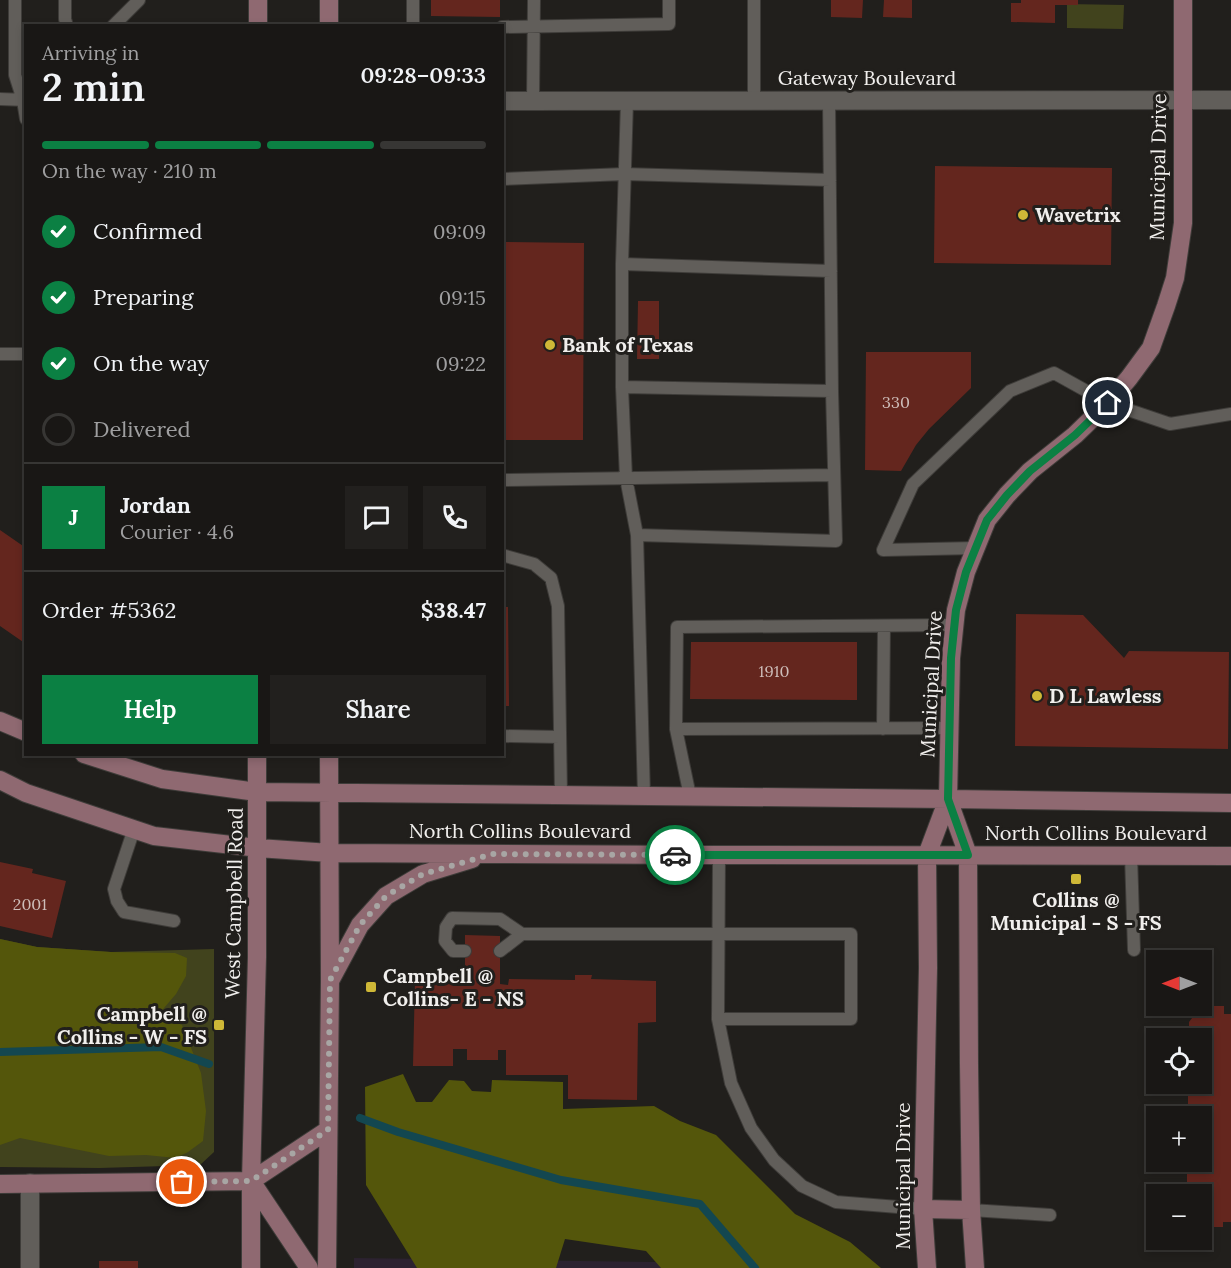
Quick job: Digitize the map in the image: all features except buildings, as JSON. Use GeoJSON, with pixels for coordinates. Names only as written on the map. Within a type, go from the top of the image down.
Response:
{"type":"FeatureCollection","features":[{"type":"Feature","properties":{"kind":"main road"},"geometry":{"type":"LineString","coordinates":[[258,0],[258,24]]}},
{"type":"Feature","properties":{"kind":"main road"},"geometry":{"type":"LineString","coordinates":[[329,0],[329,24]]}},
{"type":"Feature","properties":{"kind":"main road","name":"Municipal Drive"},"geometry":{"type":"LineString","coordinates":[[927,1268],[923,1209],[928,968],[927,855],[948,799],[951,658],[956,610],[966,572],[987,520],[1030,471],[1075,435],[1108,403],[1151,348],[1175,278],[1184,223],[1183,0]]}},
{"type":"Feature","properties":{"kind":"main road"},"geometry":{"type":"LineString","coordinates":[[0,722],[24,731]]}},
{"type":"Feature","properties":{"kind":"main road","name":"North Collins Boulevard"},"geometry":{"type":"LineString","coordinates":[[90,756],[162,779],[257,792],[1231,803]]}},
{"type":"Feature","properties":{"kind":"main road","name":"West Campbell Road"},"geometry":{"type":"LineString","coordinates":[[251,1268],[257,957],[257,756]]}},
{"type":"Feature","properties":{"kind":"main road"},"geometry":{"type":"LineString","coordinates":[[327,1268],[330,980],[329,756]]}},
{"type":"Feature","properties":{"kind":"main road","name":"North Collins Boulevard"},"geometry":{"type":"LineString","coordinates":[[0,780],[26,793],[154,836],[258,848],[330,853],[1231,856]]}},
{"type":"Feature","properties":{"kind":"main road","name":"Municipal Drive"},"geometry":{"type":"LineString","coordinates":[[948,799],[968,855],[971,1210],[975,1268]]}},
{"type":"Feature","properties":{"kind":"main road"},"geometry":{"type":"LineString","coordinates":[[330,980],[360,925],[386,896],[423,874],[492,854]]}},
{"type":"Feature","properties":{"kind":"main road"},"geometry":{"type":"LineString","coordinates":[[0,1184],[251,1181],[328,1130]]}},
{"type":"Feature","properties":{"kind":"main road"},"geometry":{"type":"LineString","coordinates":[[251,1181],[309,1268]]}},
{"type":"Feature","properties":{"kind":"main road"},"geometry":{"type":"LineString","coordinates":[[923,1209],[971,1210]]}},
{"type":"Feature","properties":{"kind":"street","name":"Gateway Boulevard"},"geometry":{"type":"LineString","coordinates":[[504,101],[1231,100]]}},
{"type":"Feature","properties":{"kind":"street"},"geometry":{"type":"LineString","coordinates":[[30,1184],[30,1268]]}},
{"type":"Feature","properties":{"kind":"lane"},"geometry":{"type":"LineString","coordinates":[[0,99],[24,100],[15,75],[15,0]]}},
{"type":"Feature","properties":{"kind":"lane"},"geometry":{"type":"LineString","coordinates":[[65,0],[66,24]]}},
{"type":"Feature","properties":{"kind":"lane"},"geometry":{"type":"LineString","coordinates":[[115,24],[139,0]]}},
{"type":"Feature","properties":{"kind":"lane"},"geometry":{"type":"LineString","coordinates":[[413,0],[413,24]]}},
{"type":"Feature","properties":{"kind":"lane"},"geometry":{"type":"LineString","coordinates":[[533,101],[534,0]]}},
{"type":"Feature","properties":{"kind":"lane"},"geometry":{"type":"LineString","coordinates":[[504,27],[669,24],[669,0]]}},
{"type":"Feature","properties":{"kind":"lane"},"geometry":{"type":"LineString","coordinates":[[754,0],[754,101]]}},
{"type":"Feature","properties":{"kind":"lane"},"geometry":{"type":"LineString","coordinates":[[627,101],[622,264],[622,387],[626,478],[637,535],[644,796]]}},
{"type":"Feature","properties":{"kind":"lane"},"geometry":{"type":"LineString","coordinates":[[637,535],[836,541],[829,101]]}},
{"type":"Feature","properties":{"kind":"lane"},"geometry":{"type":"LineString","coordinates":[[504,179],[624,174],[830,180]]}},
{"type":"Feature","properties":{"kind":"lane"},"geometry":{"type":"LineString","coordinates":[[622,264],[831,271]]}},
{"type":"Feature","properties":{"kind":"lane"},"geometry":{"type":"LineString","coordinates":[[0,354],[24,354]]}},
{"type":"Feature","properties":{"kind":"lane"},"geometry":{"type":"LineString","coordinates":[[976,548],[883,549],[913,484],[1010,391],[1053,373],[1108,403],[1170,424],[1231,414]]}},
{"type":"Feature","properties":{"kind":"lane"},"geometry":{"type":"LineString","coordinates":[[622,387],[832,391]]}},
{"type":"Feature","properties":{"kind":"lane"},"geometry":{"type":"LineString","coordinates":[[504,480],[834,475]]}},
{"type":"Feature","properties":{"kind":"lane"},"geometry":{"type":"LineString","coordinates":[[504,556],[534,564],[551,578],[558,606],[561,795]]}},
{"type":"Feature","properties":{"kind":"lane"},"geometry":{"type":"LineString","coordinates":[[690,796],[676,729],[677,627],[955,625]]}},
{"type":"Feature","properties":{"kind":"lane"},"geometry":{"type":"LineString","coordinates":[[883,729],[884,626]]}},
{"type":"Feature","properties":{"kind":"lane"},"geometry":{"type":"LineString","coordinates":[[676,729],[950,728]]}},
{"type":"Feature","properties":{"kind":"lane"},"geometry":{"type":"LineString","coordinates":[[504,736],[560,737]]}},
{"type":"Feature","properties":{"kind":"lane"},"geometry":{"type":"LineString","coordinates":[[134,829],[114,889],[117,901],[124,912],[174,921]]}},
{"type":"Feature","properties":{"kind":"lane"},"geometry":{"type":"LineString","coordinates":[[719,855],[718,1019],[731,1083],[751,1128],[774,1160],[802,1186],[836,1202],[923,1209]]}},
{"type":"Feature","properties":{"kind":"lane"},"geometry":{"type":"LineString","coordinates":[[1131,855],[1134,950]]}},
{"type":"Feature","properties":{"kind":"lane"},"geometry":{"type":"LineString","coordinates":[[465,951],[453,951],[445,941],[446,927],[452,918],[500,919],[522,934],[851,934],[851,1019],[718,1019]]}},
{"type":"Feature","properties":{"kind":"lane"},"geometry":{"type":"LineString","coordinates":[[500,951],[522,934]]}},
{"type":"Feature","properties":{"kind":"lane"},"geometry":{"type":"LineString","coordinates":[[971,1210],[1050,1215]]}},
{"type":"Feature","properties":{"kind":"shaded area"},"geometry":{"type":"Polygon","coordinates":[[[0,939],[37,947],[175,953],[187,958],[186,976],[176,994],[158,1015],[182,1025],[201,1073],[206,1111],[203,1141],[176,1158],[146,1155],[109,1156],[20,1138],[0,1145],[0,939]]]}},
{"type":"Feature","properties":{"kind":"shaded area"},"geometry":{"type":"Polygon","coordinates":[[[403,1074],[416,1102],[432,1102],[449,1080],[464,1081],[472,1091],[491,1092],[492,1080],[563,1082],[563,1109],[654,1106],[680,1121],[716,1135],[795,1214],[850,1242],[881,1268],[661,1268],[646,1251],[565,1239],[556,1268],[417,1268],[366,1185],[365,1087],[403,1074]]]}},
{"type":"Feature","properties":{"kind":"shaded area"},"geometry":{"type":"Polygon","coordinates":[[[354,1258],[877,1265],[877,1268],[354,1268],[354,1258]]]}},
{"type":"Feature","properties":{"kind":"green space"},"geometry":{"type":"Polygon","coordinates":[[[1067,4],[1124,5],[1123,29],[1067,28],[1067,4]]]}},
{"type":"Feature","properties":{"kind":"green space"},"geometry":{"type":"Polygon","coordinates":[[[0,939],[37,947],[111,952],[214,949],[214,1152],[200,1165],[99,1168],[0,1167],[0,939]]]}},
{"type":"Feature","properties":{"kind":"waterway"},"geometry":{"type":"LineString","coordinates":[[0,1052],[161,1047],[209,1064]]}},
{"type":"Feature","properties":{"kind":"waterway"},"geometry":{"type":"LineString","coordinates":[[360,1118],[398,1132],[561,1180],[700,1204],[755,1268]]}},
{"type":"Feature","properties":{"kind":"way so far"},"geometry":{"type":"LineString","coordinates":[[182,1182],[251,1181],[328,1130],[330,980],[360,925],[386,896],[423,874],[492,854],[675,855]]}},
{"type":"Feature","properties":{"kind":"place","name":"Wavetrix"},"geometry":{"type":"Point","coordinates":[1023,215]}},
{"type":"Feature","properties":{"kind":"place","name":"Bank of Texas"},"geometry":{"type":"Point","coordinates":[550,345]}},
{"type":"Feature","properties":{"kind":"place","name":"D L Lawless"},"geometry":{"type":"Point","coordinates":[1037,696]}},
{"type":"Feature","properties":{"kind":"place","name":"Collins @ Municipal - S - FS"},"geometry":{"type":"Point","coordinates":[1076,879]}},
{"type":"Feature","properties":{"kind":"place","name":"Campbell @ Collins- E - NS"},"geometry":{"type":"Point","coordinates":[371,987]}},
{"type":"Feature","properties":{"kind":"place","name":"Campbell @ Collins - W - FS"},"geometry":{"type":"Point","coordinates":[219,1025]}},
{"type":"Feature","properties":{"kind":"route"},"geometry":{"type":"LineString","coordinates":[[675,855],[968,855],[948,799],[951,658],[956,610],[966,572],[987,520],[1007,495],[1030,471],[1075,435],[1108,403]]}}]}
